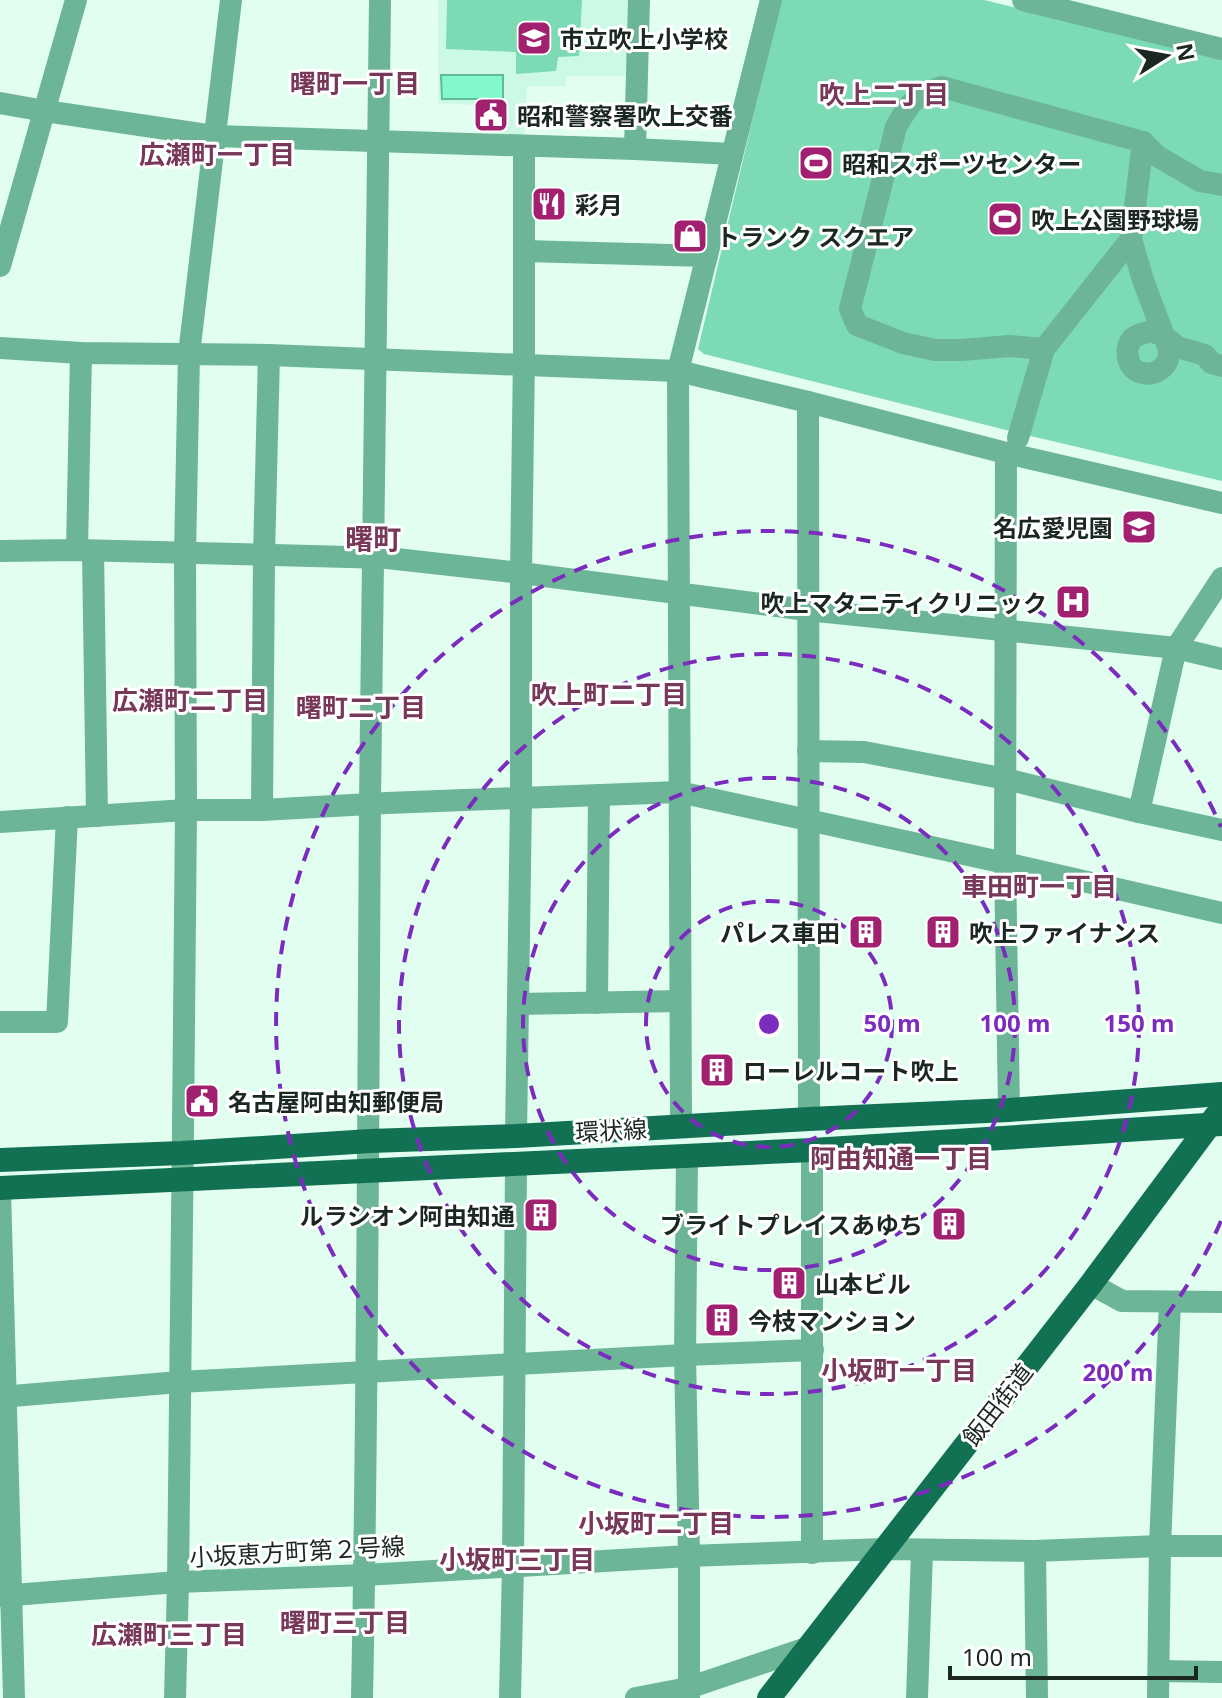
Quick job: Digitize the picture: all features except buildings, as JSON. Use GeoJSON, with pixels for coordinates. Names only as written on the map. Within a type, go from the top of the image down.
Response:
{"type":"FeatureCollection","features":[{"type":"Feature","properties":{"kind":"main road","name":"環状線"},"geometry":{"type":"LineString","coordinates":[[0,1160],[1009,1110],[1222,1094]]}},
{"type":"Feature","properties":{"kind":"main road","name":"環状線"},"geometry":{"type":"LineString","coordinates":[[0,1188],[812,1150],[1218,1119]]}},
{"type":"Feature","properties":{"kind":"main road","name":"飯田街道"},"geometry":{"type":"LineString","coordinates":[[769,1698],[1218,1119]]}},
{"type":"Feature","properties":{"kind":"street"},"geometry":{"type":"LineString","coordinates":[[0,266],[76,0]]}},
{"type":"Feature","properties":{"kind":"street"},"geometry":{"type":"LineString","coordinates":[[175,1698],[189,354],[231,0]]}},
{"type":"Feature","properties":{"kind":"street"},"geometry":{"type":"LineString","coordinates":[[362,1698],[380,0]]}},
{"type":"Feature","properties":{"kind":"street"},"geometry":{"type":"LineString","coordinates":[[635,149],[639,0]]}},
{"type":"Feature","properties":{"kind":"street"},"geometry":{"type":"LineString","coordinates":[[681,1126],[678,371],[771,0]]}},
{"type":"Feature","properties":{"kind":"street"},"geometry":{"type":"LineString","coordinates":[[1023,0],[1222,49]]}},
{"type":"Feature","properties":{"kind":"street"},"geometry":{"type":"LineString","coordinates":[[1044,349],[1010,346],[935,350],[903,343],[857,325],[850,309],[896,127],[908,106],[922,94],[942,87],[1143,142],[1157,156],[1200,181],[1222,185]]}},
{"type":"Feature","properties":{"kind":"street"},"geometry":{"type":"LineString","coordinates":[[0,103],[214,136],[732,154]]}},
{"type":"Feature","properties":{"kind":"street"},"geometry":{"type":"LineString","coordinates":[[1143,142],[1131,239],[1143,280],[1164,336],[1177,347],[1205,355],[1211,363],[1222,366]]}},
{"type":"Feature","properties":{"kind":"street"},"geometry":{"type":"LineString","coordinates":[[516,1136],[524,146]]}},
{"type":"Feature","properties":{"kind":"street"},"geometry":{"type":"LineString","coordinates":[[1009,1110],[1005,863],[1006,631],[1012,445],[1044,349],[1131,239]]}},
{"type":"Feature","properties":{"kind":"street"},"geometry":{"type":"LineString","coordinates":[[524,251],[707,256]]}},
{"type":"Feature","properties":{"kind":"street"},"geometry":{"type":"LineString","coordinates":[[0,348],[678,371],[1012,445],[1222,503]]}},
{"type":"Feature","properties":{"kind":"street"},"geometry":{"type":"LineString","coordinates":[[81,353],[85,550],[97,816]]}},
{"type":"Feature","properties":{"kind":"street"},"geometry":{"type":"LineString","coordinates":[[262,810],[269,355]]}},
{"type":"Feature","properties":{"kind":"street"},"geometry":{"type":"LineString","coordinates":[[808,402],[809,1119]]}},
{"type":"Feature","properties":{"kind":"street"},"geometry":{"type":"LineString","coordinates":[[0,551],[373,557],[807,610],[1176,648],[1222,659]]}},
{"type":"Feature","properties":{"kind":"street"},"geometry":{"type":"LineString","coordinates":[[1139,812],[1176,648],[1222,578]]}},
{"type":"Feature","properties":{"kind":"street"},"geometry":{"type":"LineString","coordinates":[[808,751],[864,752],[1006,779],[1222,830]]}},
{"type":"Feature","properties":{"kind":"street"},"geometry":{"type":"LineString","coordinates":[[0,822],[186,810],[262,810],[679,792],[1222,913]]}},
{"type":"Feature","properties":{"kind":"street"},"geometry":{"type":"LineString","coordinates":[[597,1003],[599,795]]}},
{"type":"Feature","properties":{"kind":"street"},"geometry":{"type":"LineString","coordinates":[[0,1022],[57,1022],[67,817]]}},
{"type":"Feature","properties":{"kind":"street"},"geometry":{"type":"LineString","coordinates":[[518,1004],[680,1001]]}},
{"type":"Feature","properties":{"kind":"street"},"geometry":{"type":"LineString","coordinates":[[812,1150],[812,1553]]}},
{"type":"Feature","properties":{"kind":"street"},"geometry":{"type":"LineString","coordinates":[[687,1157],[688,1693]]}},
{"type":"Feature","properties":{"kind":"street"},"geometry":{"type":"LineString","coordinates":[[510,1698],[516,1165]]}},
{"type":"Feature","properties":{"kind":"street"},"geometry":{"type":"LineString","coordinates":[[0,1188],[5,1596],[14,1698]]}},
{"type":"Feature","properties":{"kind":"street"},"geometry":{"type":"LineString","coordinates":[[1091,1284],[1122,1301],[1222,1302]]}},
{"type":"Feature","properties":{"kind":"street"},"geometry":{"type":"LineString","coordinates":[[1158,1698],[1160,1546],[1170,1302]]}},
{"type":"Feature","properties":{"kind":"street"},"geometry":{"type":"LineString","coordinates":[[3,1396],[179,1382],[813,1350]]}},
{"type":"Feature","properties":{"kind":"street","name":"小坂恵方町第２号線"},"geometry":{"type":"LineString","coordinates":[[5,1596],[178,1582],[365,1575],[689,1556],[884,1549],[1035,1551],[1222,1546]]}},
{"type":"Feature","properties":{"kind":"street"},"geometry":{"type":"LineString","coordinates":[[917,1698],[922,1551]]}},
{"type":"Feature","properties":{"kind":"street"},"geometry":{"type":"LineString","coordinates":[[1035,1551],[1037,1698]]}},
{"type":"Feature","properties":{"kind":"street"},"geometry":{"type":"LineString","coordinates":[[636,1698],[688,1693],[810,1647]]}},
{"type":"Feature","properties":{"kind":"street"},"geometry":{"type":"LineString","coordinates":[[1159,1671],[1222,1672]]}},
{"type":"Feature","properties":{"kind":"shaded area","name":"市立吹上小学校"},"geometry":{"type":"Polygon","coordinates":[[[438,0],[631,0],[629,76],[566,76],[566,86],[527,86],[524,138],[495,138],[495,106],[438,103],[438,0]]]}},
{"type":"Feature","properties":{"kind":"shaded area"},"geometry":{"type":"Polygon","coordinates":[[[447,0],[582,0],[579,56],[558,57],[556,71],[516,74],[516,52],[446,49],[447,0]]]}},
{"type":"Feature","properties":{"kind":"shaded area"},"geometry":{"type":"Polygon","coordinates":[[[781,0],[984,0],[1222,58],[1222,481],[704,354],[698,349],[781,0]]]}},
{"type":"Feature","properties":{"kind":"shaded area"},"geometry":{"type":"Polygon","coordinates":[[[441,75],[503,75],[503,99],[442,99],[441,75]]]}},
{"type":"Feature","properties":{"kind":"place","name":"市立吹上小学校"},"geometry":{"type":"Point","coordinates":[534,38]}},
{"type":"Feature","properties":{"kind":"place","name":"昭和警察署吹上交番"},"geometry":{"type":"Point","coordinates":[491,115]}},
{"type":"Feature","properties":{"kind":"place","name":"昭和スポーツセンター"},"geometry":{"type":"Point","coordinates":[816,163]}},
{"type":"Feature","properties":{"kind":"place","name":"彩月"},"geometry":{"type":"Point","coordinates":[549,204]}},
{"type":"Feature","properties":{"kind":"place","name":"吹上公園野球場"},"geometry":{"type":"Point","coordinates":[1005,219]}},
{"type":"Feature","properties":{"kind":"place","name":"トランク スクエア"},"geometry":{"type":"Point","coordinates":[690,236]}},
{"type":"Feature","properties":{"kind":"place","name":"名広愛児園"},"geometry":{"type":"Point","coordinates":[1139,527]}},
{"type":"Feature","properties":{"kind":"place","name":"吹上マタニティクリニック"},"geometry":{"type":"Point","coordinates":[1073,602]}},
{"type":"Feature","properties":{"kind":"place","name":"パレス車田"},"geometry":{"type":"Point","coordinates":[866,932]}},
{"type":"Feature","properties":{"kind":"place","name":"吹上ファイナンス"},"geometry":{"type":"Point","coordinates":[943,932]}},
{"type":"Feature","properties":{"kind":"place","name":"ローレルコート吹上"},"geometry":{"type":"Point","coordinates":[717,1070]}},
{"type":"Feature","properties":{"kind":"place","name":"名古屋阿由知郵便局"},"geometry":{"type":"Point","coordinates":[202,1101]}},
{"type":"Feature","properties":{"kind":"place","name":"ルラシオン阿由知通"},"geometry":{"type":"Point","coordinates":[541,1215]}},
{"type":"Feature","properties":{"kind":"place","name":"ブライトプレイスあゆち"},"geometry":{"type":"Point","coordinates":[949,1224]}},
{"type":"Feature","properties":{"kind":"place","name":"山本ビル"},"geometry":{"type":"Point","coordinates":[789,1283]}},
{"type":"Feature","properties":{"kind":"place","name":"今枝マンション"},"geometry":{"type":"Point","coordinates":[722,1320]}},
{"type":"Feature","properties":{"kind":"district","name":"曙町一丁目"},"geometry":{"type":"Point","coordinates":[355,83]}},
{"type":"Feature","properties":{"kind":"district","name":"吹上二丁目"},"geometry":{"type":"Point","coordinates":[884,94]}},
{"type":"Feature","properties":{"kind":"district","name":"広瀬町一丁目"},"geometry":{"type":"Point","coordinates":[217,154]}},
{"type":"Feature","properties":{"kind":"district","name":"曙町"},"geometry":{"type":"Point","coordinates":[373,538]}},
{"type":"Feature","properties":{"kind":"district","name":"吹上町二丁目"},"geometry":{"type":"Point","coordinates":[609,694]}},
{"type":"Feature","properties":{"kind":"district","name":"広瀬町二丁目"},"geometry":{"type":"Point","coordinates":[190,700]}},
{"type":"Feature","properties":{"kind":"district","name":"曙町二丁目"},"geometry":{"type":"Point","coordinates":[361,707]}},
{"type":"Feature","properties":{"kind":"district","name":"車田町一丁目"},"geometry":{"type":"Point","coordinates":[1039,886]}},
{"type":"Feature","properties":{"kind":"district","name":"阿由知通一丁目"},"geometry":{"type":"Point","coordinates":[901,1158]}},
{"type":"Feature","properties":{"kind":"district","name":"小坂町一丁目"},"geometry":{"type":"Point","coordinates":[899,1370]}},
{"type":"Feature","properties":{"kind":"district","name":"小坂町二丁目"},"geometry":{"type":"Point","coordinates":[656,1523]}},
{"type":"Feature","properties":{"kind":"district","name":"小坂町三丁目"},"geometry":{"type":"Point","coordinates":[517,1559]}},
{"type":"Feature","properties":{"kind":"district","name":"曙町三丁目"},"geometry":{"type":"Point","coordinates":[345,1622]}},
{"type":"Feature","properties":{"kind":"district","name":"広瀬町三丁目"},"geometry":{"type":"Point","coordinates":[169,1634]}}]}
